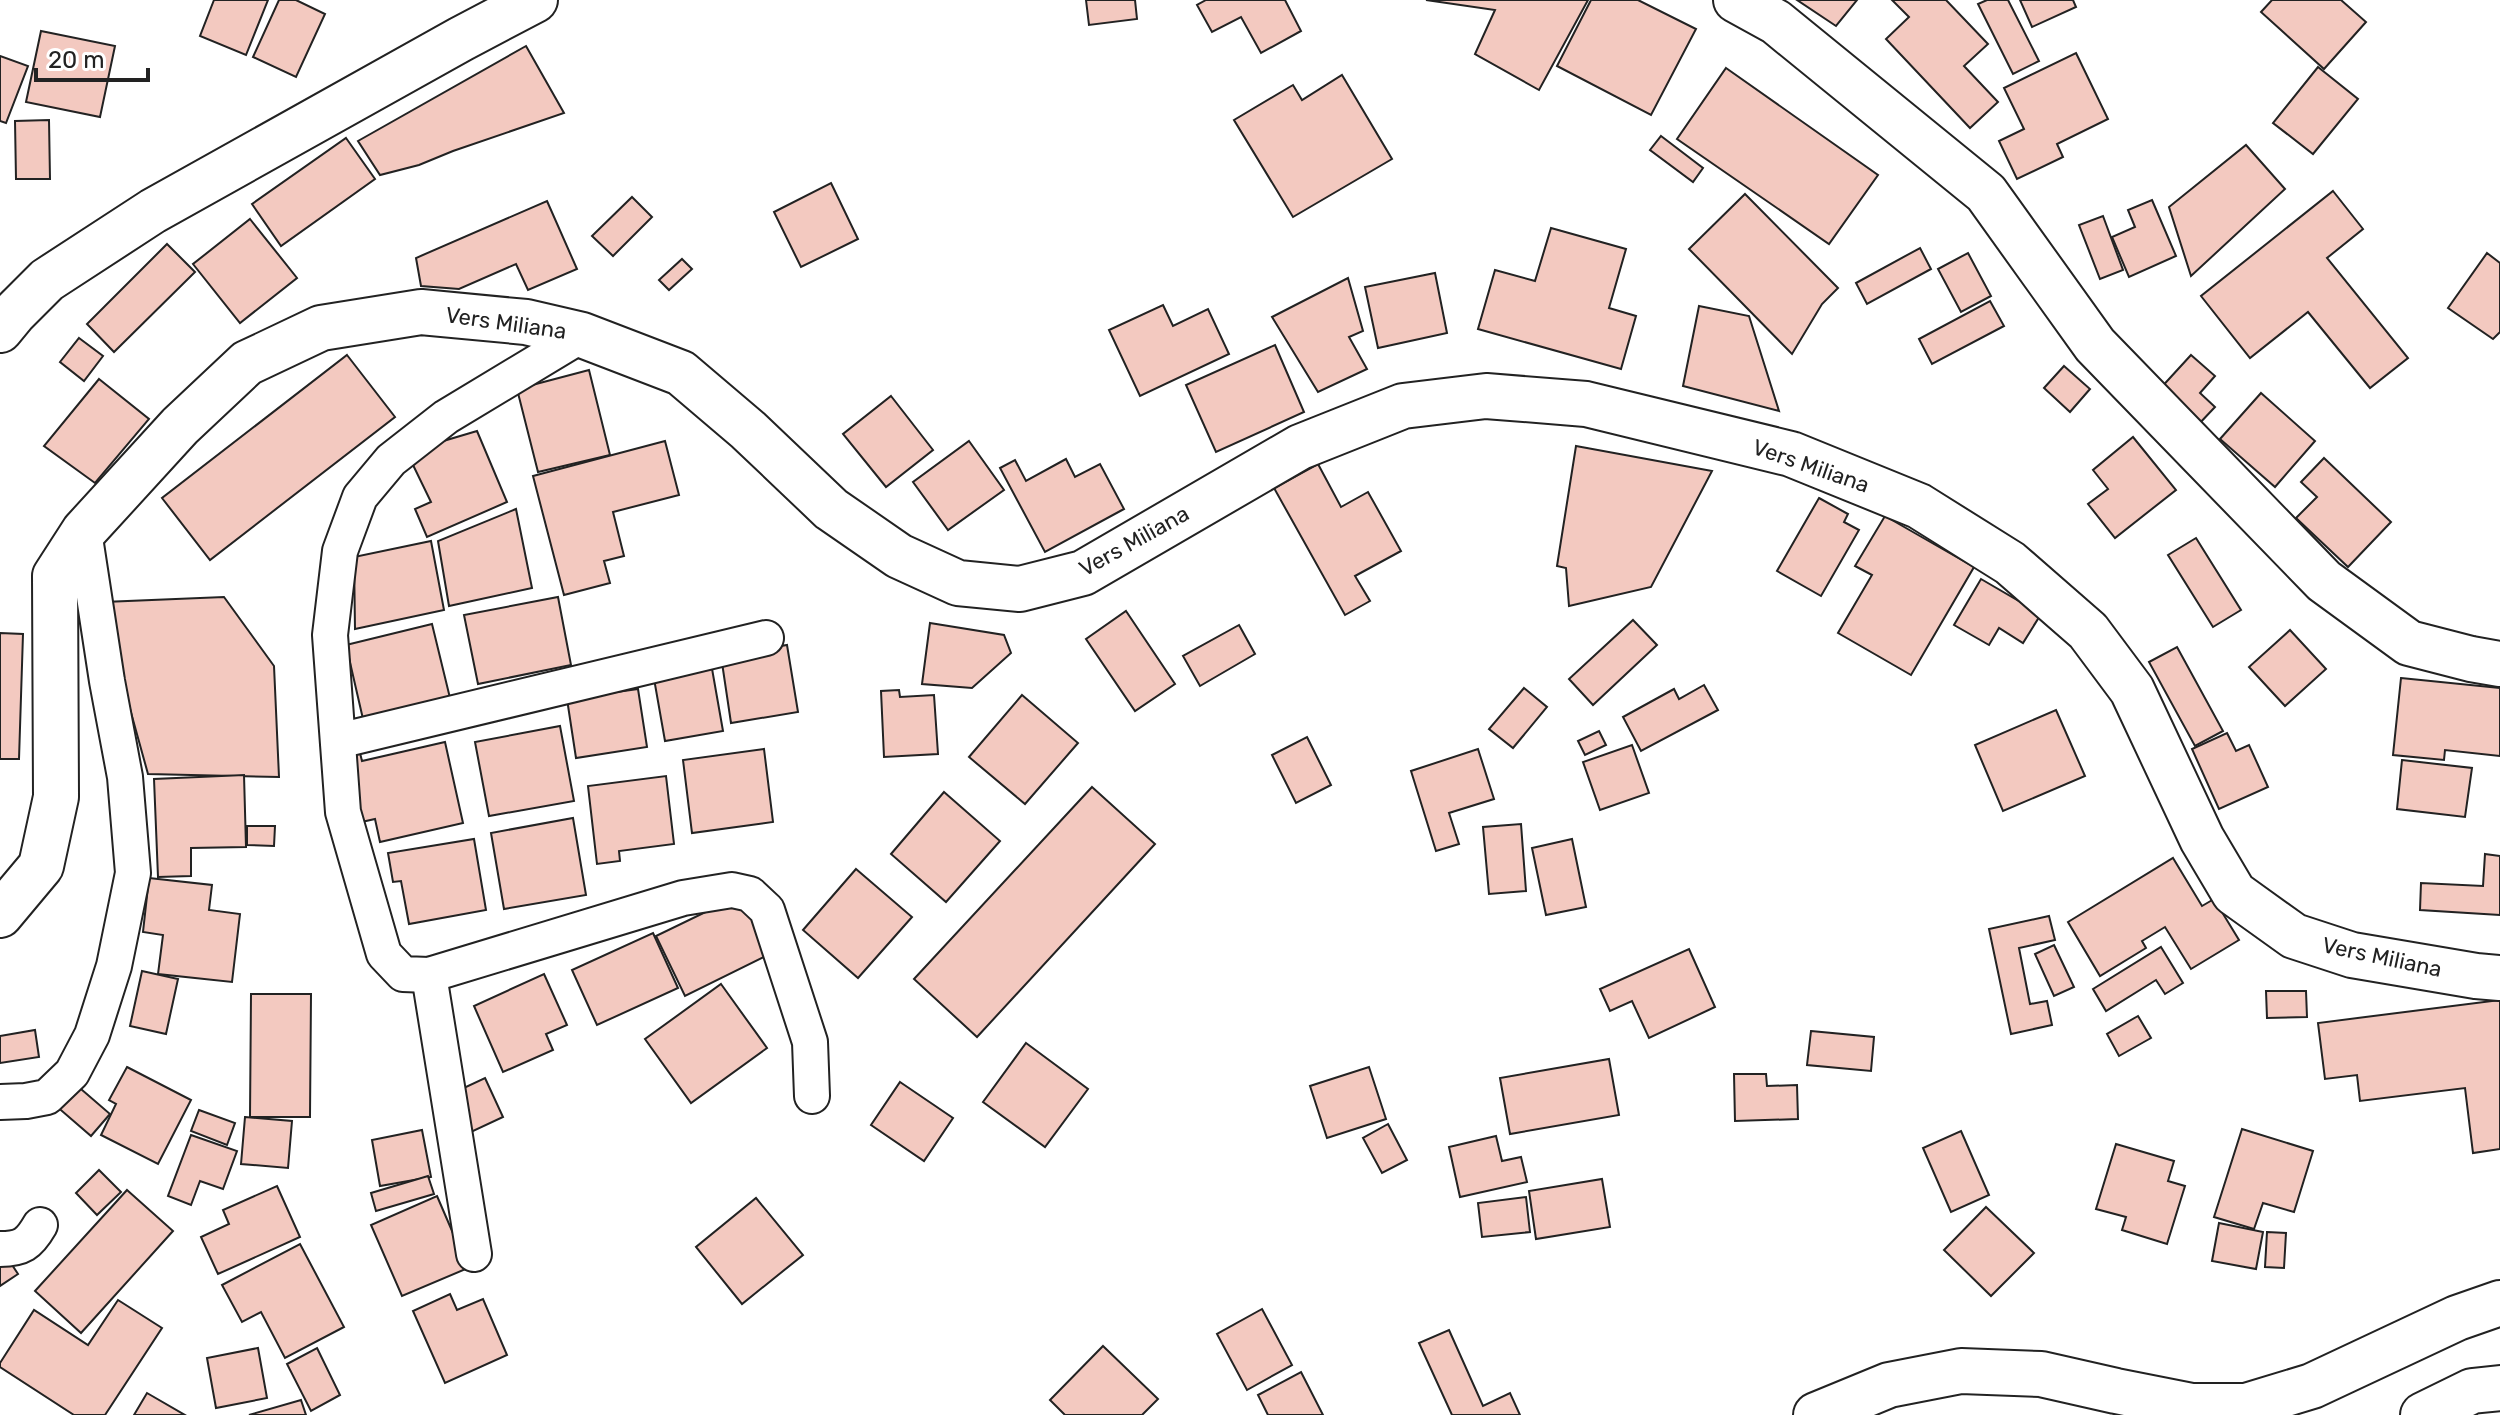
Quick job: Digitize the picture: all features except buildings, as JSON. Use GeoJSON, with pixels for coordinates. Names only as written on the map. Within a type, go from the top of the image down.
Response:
{"type":"FeatureCollection","features":[{"type":"Feature","properties":{"kind":"main road"},"geometry":{"type":"LineString","coordinates":[[0,330],[47,280],[153,211],[535,0]]}},
{"type":"Feature","properties":{"kind":"main road"},"geometry":{"type":"LineString","coordinates":[[1736,0],[1776,22],[1986,193],[2095,345],[2324,581],[2409,643],[2500,664]]}},
{"type":"Feature","properties":{"kind":"main road","name":"Vers Miliana"},"geometry":{"type":"LineString","coordinates":[[0,915],[41,866],[56,797],[55,576],[84,531],[180,426],[247,363],[321,328],[421,312],[526,322],[582,335],[681,373],[748,430],[831,509],[899,556],[958,583],[1020,589],[1083,573],[1300,447],[1403,406],[1486,396],[1586,404],[1791,454],[1919,506],[2010,563],[2088,631],[2132,690],[2202,839],[2234,893],[2294,936],[2352,955],[2500,978]]}},
{"type":"Feature","properties":{"kind":"main road"},"geometry":{"type":"LineString","coordinates":[[1816,1415],[1889,1385],[1961,1371],[2041,1374],[2192,1406],[2246,1406],[2312,1386],[2457,1318],[2500,1303]]}},
{"type":"Feature","properties":{"kind":"main road"},"geometry":{"type":"LineString","coordinates":[[2041,1374],[2087,1415]]}},
{"type":"Feature","properties":{"kind":"main road"},"geometry":{"type":"LineString","coordinates":[[2423,1415],[2472,1391],[2500,1388]]}},
{"type":"Feature","properties":{"kind":"street"},"geometry":{"type":"LineString","coordinates":[[582,335],[446,417],[391,460],[360,497],[340,551],[330,635],[343,812],[384,954],[403,974],[429,975],[683,898],[732,890],[750,894],[767,910],[810,1042],[812,1096]]}},
{"type":"Feature","properties":{"kind":"street"},"geometry":{"type":"LineString","coordinates":[[0,1102],[47,1097],[72,1073],[92,1035],[114,966],[133,873],[125,777],[84,531]]}},
{"type":"Feature","properties":{"kind":"street"},"geometry":{"type":"LineString","coordinates":[[338,741],[766,638]]}},
{"type":"Feature","properties":{"kind":"street"},"geometry":{"type":"LineString","coordinates":[[429,975],[474,1254]]}},
{"type":"Feature","properties":{"kind":"street"},"geometry":{"type":"LineString","coordinates":[[0,1249],[17,1249],[32,1238],[40,1225]]}}]}
